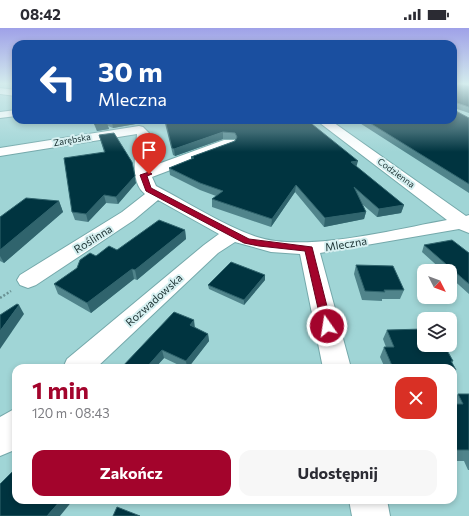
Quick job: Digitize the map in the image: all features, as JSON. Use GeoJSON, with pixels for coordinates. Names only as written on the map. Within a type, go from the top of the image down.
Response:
{"type":"FeatureCollection","features":[{"type":"Feature","properties":{"kind":"street"},"geometry":{"type":"LineString","coordinates":[[0,115],[12,114]]}},
{"type":"Feature","properties":{"kind":"street","name":"Codzienna"},"geometry":{"type":"LineString","coordinates":[[328,124],[467,224]]}},
{"type":"Feature","properties":{"kind":"street","name":"Zarębska"},"geometry":{"type":"LineString","coordinates":[[0,152],[134,130],[143,133]]}},
{"type":"Feature","properties":{"kind":"street","name":"Mleczna"},"geometry":{"type":"LineString","coordinates":[[143,133],[143,175],[148,189],[246,241],[259,244],[309,249],[342,245],[467,224]]}},
{"type":"Feature","properties":{"kind":"street"},"geometry":{"type":"LineString","coordinates":[[143,175],[229,143]]}},
{"type":"Feature","properties":{"kind":"street","name":"Roślinna"},"geometry":{"type":"LineString","coordinates":[[28,280],[128,216],[155,194]]}},
{"type":"Feature","properties":{"kind":"street","name":"Rozwadowska"},"geometry":{"type":"LineString","coordinates":[[82,364],[211,249],[233,234]]}},
{"type":"Feature","properties":{"kind":"street"},"geometry":{"type":"LineString","coordinates":[[309,249],[336,364]]}},
{"type":"Feature","properties":{"kind":"street"},"geometry":{"type":"LineString","coordinates":[[0,439],[12,428]]}},
{"type":"Feature","properties":{"kind":"street"},"geometry":{"type":"LineString","coordinates":[[369,504],[371,516]]}},
{"type":"Feature","properties":{"kind":"building"},"geometry":{"type":"Polygon","coordinates":[[[457,112],[469,118],[469,184],[372,124],[457,124],[457,112]]]}},
{"type":"Feature","properties":{"kind":"building"},"geometry":{"type":"Polygon","coordinates":[[[166,124],[312,124],[358,161],[351,162],[404,205],[379,209],[354,187],[366,212],[325,218],[296,185],[272,219],[212,199],[223,191],[200,183],[169,168],[194,158],[191,157],[235,141],[237,137],[235,133],[223,132],[174,149],[172,148],[166,124]]]}},
{"type":"Feature","properties":{"kind":"building"},"geometry":{"type":"Polygon","coordinates":[[[114,133],[132,162],[135,176],[116,197],[104,195],[86,214],[72,212],[64,158],[105,152],[99,135],[114,133]]]}},
{"type":"Feature","properties":{"kind":"building"},"geometry":{"type":"Polygon","coordinates":[[[26,198],[59,201],[0,250],[0,217],[26,198]]]}},
{"type":"Feature","properties":{"kind":"building"},"geometry":{"type":"Polygon","coordinates":[[[159,220],[185,230],[135,270],[132,269],[87,303],[54,284],[77,268],[80,260],[90,253],[96,256],[109,246],[117,250],[159,220]]]}},
{"type":"Feature","properties":{"kind":"building"},"geometry":{"type":"Polygon","coordinates":[[[452,240],[469,253],[469,284],[457,274],[457,264],[446,264],[424,245],[452,240]]]}},
{"type":"Feature","properties":{"kind":"building"},"geometry":{"type":"Polygon","coordinates":[[[231,262],[265,275],[244,300],[208,285],[231,262]]]}},
{"type":"Feature","properties":{"kind":"building"},"geometry":{"type":"Polygon","coordinates":[[[356,265],[393,266],[404,290],[384,290],[385,292],[365,291],[356,265]]]}},
{"type":"Feature","properties":{"kind":"building"},"geometry":{"type":"Polygon","coordinates":[[[17,304],[19,305],[0,331],[0,315],[17,304]]]}},
{"type":"Feature","properties":{"kind":"building"},"geometry":{"type":"Polygon","coordinates":[[[174,312],[194,320],[190,325],[208,334],[186,361],[162,350],[150,364],[125,364],[174,312]]]}},
{"type":"Feature","properties":{"kind":"building"},"geometry":{"type":"Polygon","coordinates":[[[417,329],[417,352],[448,352],[453,361],[451,361],[453,364],[391,364],[384,347],[394,347],[387,330],[417,329]]]}},
{"type":"Feature","properties":{"kind":"building"},"geometry":{"type":"Polygon","coordinates":[[[458,394],[469,394],[469,450],[457,450],[457,404],[463,404],[458,394]]]}},
{"type":"Feature","properties":{"kind":"building"},"geometry":{"type":"Polygon","coordinates":[[[12,472],[12,504],[58,504],[47,516],[0,516],[0,484],[12,472]]]}},
{"type":"Feature","properties":{"kind":"building"},"geometry":{"type":"Polygon","coordinates":[[[117,507],[140,516],[113,516],[117,507]]]}},
{"type":"Feature","properties":{"kind":"route"},"geometry":{"type":"LineString","coordinates":[[149,174],[143,175],[148,189],[155,194],[246,241],[259,244],[309,249],[327,326]]}}]}
